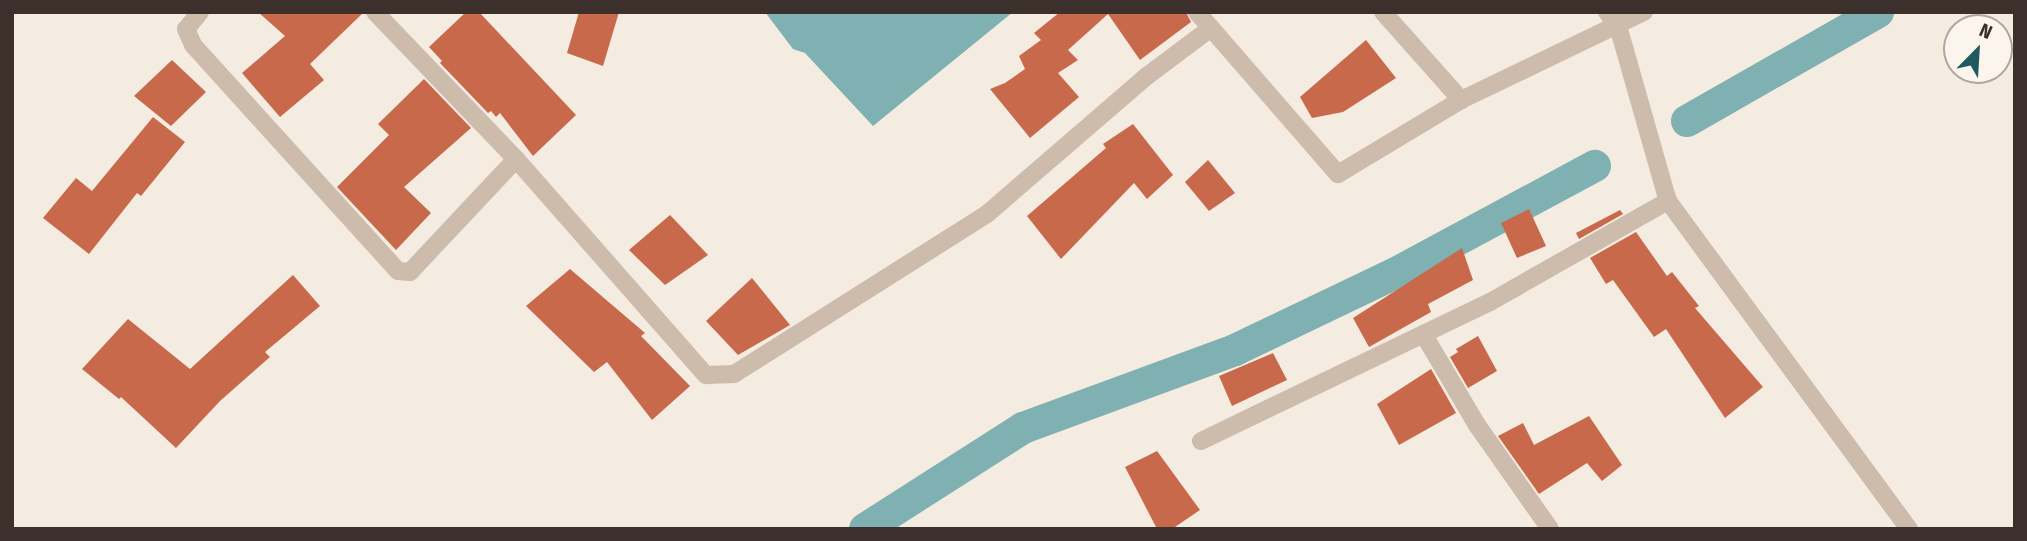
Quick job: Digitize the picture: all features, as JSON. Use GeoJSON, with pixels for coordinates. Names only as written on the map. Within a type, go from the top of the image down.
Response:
{"type":"FeatureCollection","features":[{"type":"Feature","properties":{"kind":"street"},"geometry":{"type":"LineString","coordinates":[[200,12],[186,29],[193,45],[398,271],[410,272],[516,159]]}},
{"type":"Feature","properties":{"kind":"street"},"geometry":{"type":"LineString","coordinates":[[375,12],[516,159],[706,375],[734,374],[987,214],[1147,76],[1211,28]]}},
{"type":"Feature","properties":{"kind":"street"},"geometry":{"type":"LineString","coordinates":[[1197,12],[1338,174],[1461,100],[1612,19],[1644,12]]}},
{"type":"Feature","properties":{"kind":"street"},"geometry":{"type":"LineString","coordinates":[[1383,12],[1461,100]]}},
{"type":"Feature","properties":{"kind":"street"},"geometry":{"type":"LineString","coordinates":[[1612,19],[1668,201],[1909,529]]}},
{"type":"Feature","properties":{"kind":"street"},"geometry":{"type":"LineString","coordinates":[[1201,441],[1490,302],[1668,201]]}},
{"type":"Feature","properties":{"kind":"street"},"geometry":{"type":"LineString","coordinates":[[1423,335],[1477,425],[1550,529]]}},
{"type":"Feature","properties":{"kind":"water"},"geometry":{"type":"Polygon","coordinates":[[[765,12],[1013,12],[873,126],[805,53],[793,49],[765,12]]]}},
{"type":"Feature","properties":{"kind":"building"},"geometry":{"type":"Polygon","coordinates":[[[258,12],[364,12],[310,64],[324,80],[280,117],[242,73],[285,36],[258,12]]]}},
{"type":"Feature","properties":{"kind":"building"},"geometry":{"type":"Polygon","coordinates":[[[466,12],[479,12],[576,115],[533,156],[500,113],[496,117],[491,111],[488,113],[440,63],[442,61],[429,47],[466,12]]]}},
{"type":"Feature","properties":{"kind":"building"},"geometry":{"type":"Polygon","coordinates":[[[579,12],[619,12],[603,66],[567,53],[579,12]]]}},
{"type":"Feature","properties":{"kind":"building"},"geometry":{"type":"Polygon","coordinates":[[[1060,12],[1186,12],[1191,22],[1140,60],[1108,14],[1068,50],[1078,60],[1058,73],[1079,97],[1030,138],[990,89],[1005,83],[1025,69],[1019,56],[1041,40],[1034,33],[1060,12]]]}},
{"type":"Feature","properties":{"kind":"building"},"geometry":{"type":"Polygon","coordinates":[[[1366,40],[1396,78],[1343,112],[1312,118],[1300,97],[1366,40]]]}},
{"type":"Feature","properties":{"kind":"building"},"geometry":{"type":"Polygon","coordinates":[[[172,60],[206,92],[171,126],[134,96],[172,60]]]}},
{"type":"Feature","properties":{"kind":"building"},"geometry":{"type":"Polygon","coordinates":[[[424,79],[471,128],[404,187],[431,213],[396,250],[337,187],[389,135],[378,124],[424,79]]]}},
{"type":"Feature","properties":{"kind":"building"},"geometry":{"type":"Polygon","coordinates":[[[153,117],[185,142],[141,196],[137,193],[89,254],[43,218],[76,178],[92,191],[153,117]]]}},
{"type":"Feature","properties":{"kind":"building"},"geometry":{"type":"Polygon","coordinates":[[[1133,124],[1173,175],[1147,199],[1134,183],[1061,259],[1027,216],[1106,148],[1103,144],[1133,124]]]}},
{"type":"Feature","properties":{"kind":"building"},"geometry":{"type":"Polygon","coordinates":[[[1208,160],[1235,193],[1209,211],[1185,182],[1208,160]]]}},
{"type":"Feature","properties":{"kind":"building"},"geometry":{"type":"Polygon","coordinates":[[[1529,209],[1546,246],[1517,258],[1501,223],[1529,209]]]}},
{"type":"Feature","properties":{"kind":"building"},"geometry":{"type":"Polygon","coordinates":[[[1620,210],[1623,214],[1579,239],[1576,233],[1620,210]]]}},
{"type":"Feature","properties":{"kind":"building"},"geometry":{"type":"Polygon","coordinates":[[[670,215],[708,255],[665,285],[629,250],[670,215]]]}},
{"type":"Feature","properties":{"kind":"building"},"geometry":{"type":"Polygon","coordinates":[[[1636,232],[1667,276],[1672,272],[1699,306],[1695,308],[1763,387],[1725,418],[1666,329],[1654,337],[1613,280],[1606,284],[1590,258],[1636,232]]]}},
{"type":"Feature","properties":{"kind":"building"},"geometry":{"type":"Polygon","coordinates":[[[1462,248],[1473,280],[1428,304],[1431,312],[1369,347],[1353,318],[1462,248]]]}},
{"type":"Feature","properties":{"kind":"building"},"geometry":{"type":"Polygon","coordinates":[[[570,269],[645,333],[641,336],[690,386],[652,420],[607,362],[594,372],[526,306],[570,269]]]}},
{"type":"Feature","properties":{"kind":"building"},"geometry":{"type":"Polygon","coordinates":[[[293,275],[320,306],[265,352],[270,357],[220,401],[176,448],[121,397],[119,399],[82,369],[128,319],[190,369],[293,275]]]}},
{"type":"Feature","properties":{"kind":"building"},"geometry":{"type":"Polygon","coordinates":[[[752,278],[790,325],[738,355],[706,321],[752,278]]]}},
{"type":"Feature","properties":{"kind":"building"},"geometry":{"type":"Polygon","coordinates":[[[1478,336],[1497,371],[1468,388],[1450,357],[1458,352],[1456,349],[1478,336]]]}},
{"type":"Feature","properties":{"kind":"building"},"geometry":{"type":"Polygon","coordinates":[[[1273,353],[1287,380],[1232,406],[1219,376],[1273,353]]]}},
{"type":"Feature","properties":{"kind":"building"},"geometry":{"type":"Polygon","coordinates":[[[1431,369],[1456,413],[1399,445],[1377,404],[1431,369]]]}},
{"type":"Feature","properties":{"kind":"building"},"geometry":{"type":"Polygon","coordinates":[[[1589,416],[1622,465],[1602,481],[1587,463],[1539,494],[1498,436],[1523,423],[1534,445],[1589,416]]]}},
{"type":"Feature","properties":{"kind":"building"},"geometry":{"type":"Polygon","coordinates":[[[1157,451],[1200,510],[1172,529],[1157,529],[1125,467],[1157,451]]]}},
{"type":"Feature","properties":{"kind":"waterway"},"geometry":{"type":"LineString","coordinates":[[1687,121],[1878,12]]}},
{"type":"Feature","properties":{"kind":"waterway"},"geometry":{"type":"LineString","coordinates":[[865,529],[1023,428],[1235,350],[1396,273],[1595,166]]}}]}
